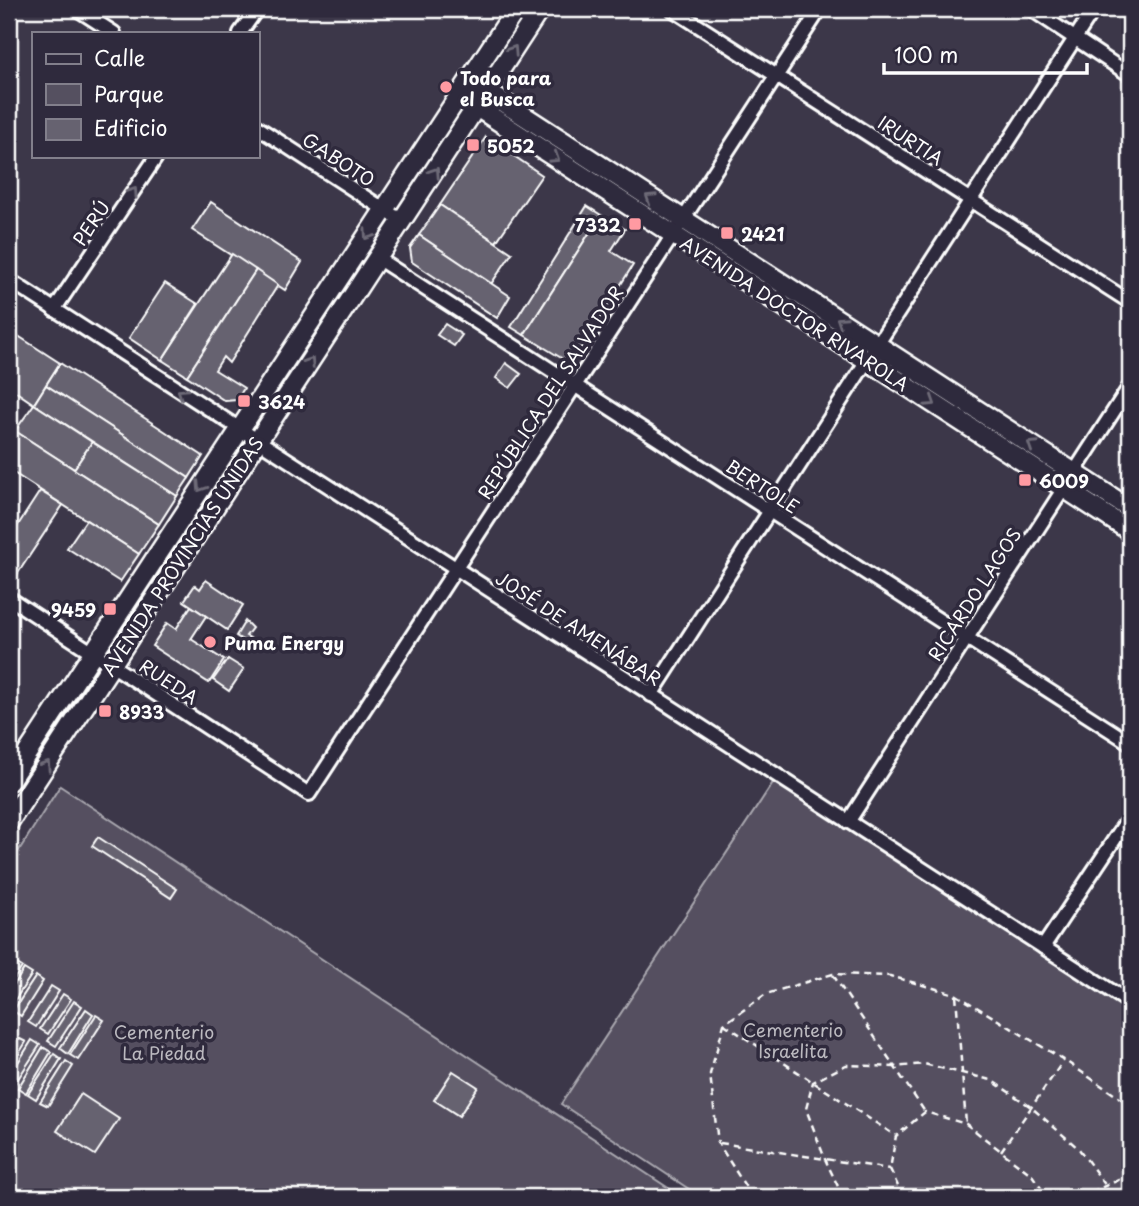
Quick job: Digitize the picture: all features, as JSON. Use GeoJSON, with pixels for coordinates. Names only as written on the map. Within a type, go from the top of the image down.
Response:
{"type":"FeatureCollection","features":[{"type":"Feature","properties":{"kind":"main road","name":"AVENIDA PROVINCIAS UNIDAS"},"geometry":{"type":"LineString","coordinates":[[9,780],[516,9]]}},
{"type":"Feature","properties":{"kind":"main road","name":"AVENIDA PROVINCIAS UNIDAS"},"geometry":{"type":"LineString","coordinates":[[9,822],[540,9]]}},
{"type":"Feature","properties":{"kind":"main road","name":"AVENIDA DOCTOR RIVAROLA"},"geometry":{"type":"LineString","coordinates":[[465,88],[678,227],[867,360],[1130,531]]}},
{"type":"Feature","properties":{"kind":"main road","name":"AVENIDA DOCTOR RIVAROLA"},"geometry":{"type":"LineString","coordinates":[[678,227],[877,345],[1130,509]]}},
{"type":"Feature","properties":{"kind":"street"},"geometry":{"type":"LineString","coordinates":[[77,9],[112,32]]}},
{"type":"Feature","properties":{"kind":"street"},"geometry":{"type":"LineString","coordinates":[[241,32],[257,9]]}},
{"type":"Feature","properties":{"kind":"street","name":"IRURTIA"},"geometry":{"type":"LineString","coordinates":[[672,9],[1130,302]]}},
{"type":"Feature","properties":{"kind":"street","name":"REPÚBLICA DEL SALVADOR"},"geometry":{"type":"LineString","coordinates":[[309,794],[820,9]]}},
{"type":"Feature","properties":{"kind":"street"},"geometry":{"type":"LineString","coordinates":[[1031,9],[1130,75]]}},
{"type":"Feature","properties":{"kind":"street"},"geometry":{"type":"LineString","coordinates":[[651,695],[1094,9]]}},
{"type":"Feature","properties":{"kind":"street","name":"GABOTO"},"geometry":{"type":"LineString","coordinates":[[259,128],[402,221]]}},
{"type":"Feature","properties":{"kind":"street","name":"PERÚ"},"geometry":{"type":"LineString","coordinates":[[54,310],[156,158]]}},
{"type":"Feature","properties":{"kind":"street","name":"BERTOLE"},"geometry":{"type":"LineString","coordinates":[[377,258],[1130,743]]}},
{"type":"Feature","properties":{"kind":"street","name":"JOSÉ DE AMENÁBAR"},"geometry":{"type":"LineString","coordinates":[[9,280],[1130,1003]]}},
{"type":"Feature","properties":{"kind":"street","name":"RICARDO LAGOS"},"geometry":{"type":"LineString","coordinates":[[848,822],[1130,386]]}},
{"type":"Feature","properties":{"kind":"street","name":"RUEDA"},"geometry":{"type":"LineString","coordinates":[[9,598],[309,794]]}},
{"type":"Feature","properties":{"kind":"street"},"geometry":{"type":"LineString","coordinates":[[1043,947],[1130,816]]}},
{"type":"Feature","properties":{"kind":"path"},"geometry":{"type":"LineString","coordinates":[[833,974],[925,1112],[966,1124],[1032,1175],[1047,1197]]}},
{"type":"Feature","properties":{"kind":"path"},"geometry":{"type":"LineString","coordinates":[[752,1197],[718,1143],[710,1074],[724,1024],[766,993],[833,974],[890,976],[956,994],[1064,1060],[1130,1105]]}},
{"type":"Feature","properties":{"kind":"path"},"geometry":{"type":"LineString","coordinates":[[956,994],[966,1124]]}},
{"type":"Feature","properties":{"kind":"path"},"geometry":{"type":"LineString","coordinates":[[724,1024],[897,1136]]}},
{"type":"Feature","properties":{"kind":"path"},"geometry":{"type":"LineString","coordinates":[[1001,1151],[1064,1060]]}},
{"type":"Feature","properties":{"kind":"path"},"geometry":{"type":"LineString","coordinates":[[844,1197],[825,1159],[806,1109],[813,1082],[846,1065],[895,1067],[924,1064],[990,1080],[1031,1107],[1079,1149],[1106,1186],[1110,1197]]}},
{"type":"Feature","properties":{"kind":"path"},"geometry":{"type":"LineString","coordinates":[[903,1197],[890,1169],[897,1136],[925,1112]]}},
{"type":"Feature","properties":{"kind":"path"},"geometry":{"type":"LineString","coordinates":[[718,1143],[890,1169]]}},
{"type":"Feature","properties":{"kind":"path"},"geometry":{"type":"LineString","coordinates":[[1080,1197],[1130,1175]]}},
{"type":"Feature","properties":{"kind":"green space","name":"Cementerio Israelita"},"geometry":{"type":"Polygon","coordinates":[[[776,778],[1130,1007],[1130,1197],[701,1197],[561,1104],[776,778]]]}},
{"type":"Feature","properties":{"kind":"green space","name":"Cementerio La Piedad"},"geometry":{"type":"Polygon","coordinates":[[[60,786],[682,1197],[9,1197],[9,866],[60,786]]]}},
{"type":"Feature","properties":{"kind":"building"},"geometry":{"type":"Polygon","coordinates":[[[486,137],[542,175],[496,242],[440,205],[486,137]]]}},
{"type":"Feature","properties":{"kind":"building"},"geometry":{"type":"Polygon","coordinates":[[[211,202],[302,262],[285,290],[192,230],[211,202]]]}},
{"type":"Feature","properties":{"kind":"building"},"geometry":{"type":"Polygon","coordinates":[[[440,205],[512,253],[491,284],[419,235],[440,205]]]}},
{"type":"Feature","properties":{"kind":"building"},"geometry":{"type":"Polygon","coordinates":[[[587,206],[601,215],[524,335],[511,327],[587,206]]]}},
{"type":"Feature","properties":{"kind":"building"},"geometry":{"type":"Polygon","coordinates":[[[601,215],[625,229],[611,251],[633,265],[571,364],[524,335],[601,215]]]}},
{"type":"Feature","properties":{"kind":"building"},"geometry":{"type":"Polygon","coordinates":[[[419,235],[510,296],[497,318],[412,262],[410,248],[419,235]]]}},
{"type":"Feature","properties":{"kind":"building"},"geometry":{"type":"Polygon","coordinates":[[[232,254],[256,270],[187,376],[162,360],[232,254]]]}},
{"type":"Feature","properties":{"kind":"building"},"geometry":{"type":"Polygon","coordinates":[[[256,270],[278,285],[229,363],[223,357],[215,370],[244,388],[237,400],[225,401],[187,376],[256,270]]]}},
{"type":"Feature","properties":{"kind":"building"},"geometry":{"type":"Polygon","coordinates":[[[165,283],[198,304],[162,360],[129,338],[165,283]]]}},
{"type":"Feature","properties":{"kind":"building"},"geometry":{"type":"Polygon","coordinates":[[[445,324],[462,335],[454,346],[437,335],[445,324]]]}},
{"type":"Feature","properties":{"kind":"building"},"geometry":{"type":"Polygon","coordinates":[[[9,330],[60,363],[34,404],[9,387],[9,330]]]}},
{"type":"Feature","properties":{"kind":"building"},"geometry":{"type":"Polygon","coordinates":[[[60,363],[203,456],[189,478],[46,385],[60,363]]]}},
{"type":"Feature","properties":{"kind":"building"},"geometry":{"type":"Polygon","coordinates":[[[506,363],[521,374],[510,388],[496,378],[506,363]]]}},
{"type":"Feature","properties":{"kind":"building"},"geometry":{"type":"Polygon","coordinates":[[[46,385],[189,478],[177,496],[34,404],[46,385]]]}},
{"type":"Feature","properties":{"kind":"building"},"geometry":{"type":"Polygon","coordinates":[[[34,404],[92,442],[74,469],[15,431],[34,404]]]}},
{"type":"Feature","properties":{"kind":"building"},"geometry":{"type":"Polygon","coordinates":[[[9,427],[159,524],[139,554],[9,470],[9,427]]]}},
{"type":"Feature","properties":{"kind":"building"},"geometry":{"type":"Polygon","coordinates":[[[92,442],[177,496],[159,524],[74,469],[92,442]]]}},
{"type":"Feature","properties":{"kind":"building"},"geometry":{"type":"Polygon","coordinates":[[[40,491],[63,505],[16,576],[9,571],[9,539],[40,491]]]}},
{"type":"Feature","properties":{"kind":"building"},"geometry":{"type":"Polygon","coordinates":[[[86,520],[139,554],[120,582],[67,548],[86,520]]]}},
{"type":"Feature","properties":{"kind":"building"},"geometry":{"type":"Polygon","coordinates":[[[206,580],[243,605],[227,630],[184,601],[195,585],[200,589],[206,580]]]}},
{"type":"Feature","properties":{"kind":"building"},"geometry":{"type":"Polygon","coordinates":[[[191,606],[206,616],[191,639],[224,660],[209,683],[152,646],[167,623],[176,629],[191,606]]]}},
{"type":"Feature","properties":{"kind":"building"},"geometry":{"type":"Polygon","coordinates":[[[245,621],[252,628],[246,636],[250,638],[247,643],[236,636],[245,621]]]}},
{"type":"Feature","properties":{"kind":"building"},"geometry":{"type":"Polygon","coordinates":[[[228,659],[244,669],[229,691],[213,680],[228,659]]]}},
{"type":"Feature","properties":{"kind":"building"},"geometry":{"type":"Polygon","coordinates":[[[98,837],[177,889],[171,898],[92,846],[98,837]]]}},
{"type":"Feature","properties":{"kind":"building"},"geometry":{"type":"Polygon","coordinates":[[[14,962],[22,967],[9,987],[9,970],[14,962]]]}},
{"type":"Feature","properties":{"kind":"building"},"geometry":{"type":"Polygon","coordinates":[[[24,969],[32,974],[9,1009],[9,993],[24,969]]]}},
{"type":"Feature","properties":{"kind":"building"},"geometry":{"type":"Polygon","coordinates":[[[36,976],[43,981],[21,1016],[13,1011],[36,976]]]}},
{"type":"Feature","properties":{"kind":"building"},"geometry":{"type":"Polygon","coordinates":[[[51,986],[59,991],[36,1027],[28,1022],[51,986]]]}},
{"type":"Feature","properties":{"kind":"building"},"geometry":{"type":"Polygon","coordinates":[[[63,994],[71,999],[48,1034],[40,1029],[63,994]]]}},
{"type":"Feature","properties":{"kind":"building"},"geometry":{"type":"Polygon","coordinates":[[[74,1001],[82,1006],[56,1046],[48,1041],[74,1001]]]}},
{"type":"Feature","properties":{"kind":"building"},"geometry":{"type":"Polygon","coordinates":[[[86,1009],[93,1014],[68,1054],[60,1048],[86,1009]]]}},
{"type":"Feature","properties":{"kind":"building"},"geometry":{"type":"Polygon","coordinates":[[[96,1015],[104,1020],[78,1060],[70,1055],[96,1015]]]}},
{"type":"Feature","properties":{"kind":"building"},"geometry":{"type":"Polygon","coordinates":[[[18,1038],[26,1042],[9,1070],[9,1053],[18,1038]]]}},
{"type":"Feature","properties":{"kind":"building"},"geometry":{"type":"Polygon","coordinates":[[[32,1040],[40,1045],[14,1085],[9,1082],[9,1077],[32,1040]]]}},
{"type":"Feature","properties":{"kind":"building"},"geometry":{"type":"Polygon","coordinates":[[[43,1047],[51,1052],[26,1093],[18,1088],[43,1047]]]}},
{"type":"Feature","properties":{"kind":"building"},"geometry":{"type":"Polygon","coordinates":[[[54,1054],[61,1059],[36,1099],[28,1094],[54,1054]]]}},
{"type":"Feature","properties":{"kind":"building"},"geometry":{"type":"Polygon","coordinates":[[[66,1061],[73,1066],[48,1106],[40,1102],[66,1061]]]}},
{"type":"Feature","properties":{"kind":"building"},"geometry":{"type":"Polygon","coordinates":[[[453,1071],[478,1087],[459,1116],[434,1100],[453,1071]]]}},
{"type":"Feature","properties":{"kind":"building"},"geometry":{"type":"Polygon","coordinates":[[[81,1094],[119,1119],[95,1155],[57,1131],[81,1094]]]}},
{"type":"Feature","properties":{"kind":"place","name":"Todo para el Busca"},"geometry":{"type":"Point","coordinates":[446,87]}},
{"type":"Feature","properties":{"kind":"place","name":"5052"},"geometry":{"type":"Point","coordinates":[473,145]}},
{"type":"Feature","properties":{"kind":"place","name":"7332"},"geometry":{"type":"Point","coordinates":[635,224]}},
{"type":"Feature","properties":{"kind":"place","name":"2421"},"geometry":{"type":"Point","coordinates":[727,233]}},
{"type":"Feature","properties":{"kind":"place","name":"3624"},"geometry":{"type":"Point","coordinates":[244,401]}},
{"type":"Feature","properties":{"kind":"place","name":"6009"},"geometry":{"type":"Point","coordinates":[1025,480]}},
{"type":"Feature","properties":{"kind":"place","name":"9459"},"geometry":{"type":"Point","coordinates":[110,609]}},
{"type":"Feature","properties":{"kind":"place","name":"Puma Energy"},"geometry":{"type":"Point","coordinates":[210,642]}},
{"type":"Feature","properties":{"kind":"place","name":"8933"},"geometry":{"type":"Point","coordinates":[105,711]}}]}
